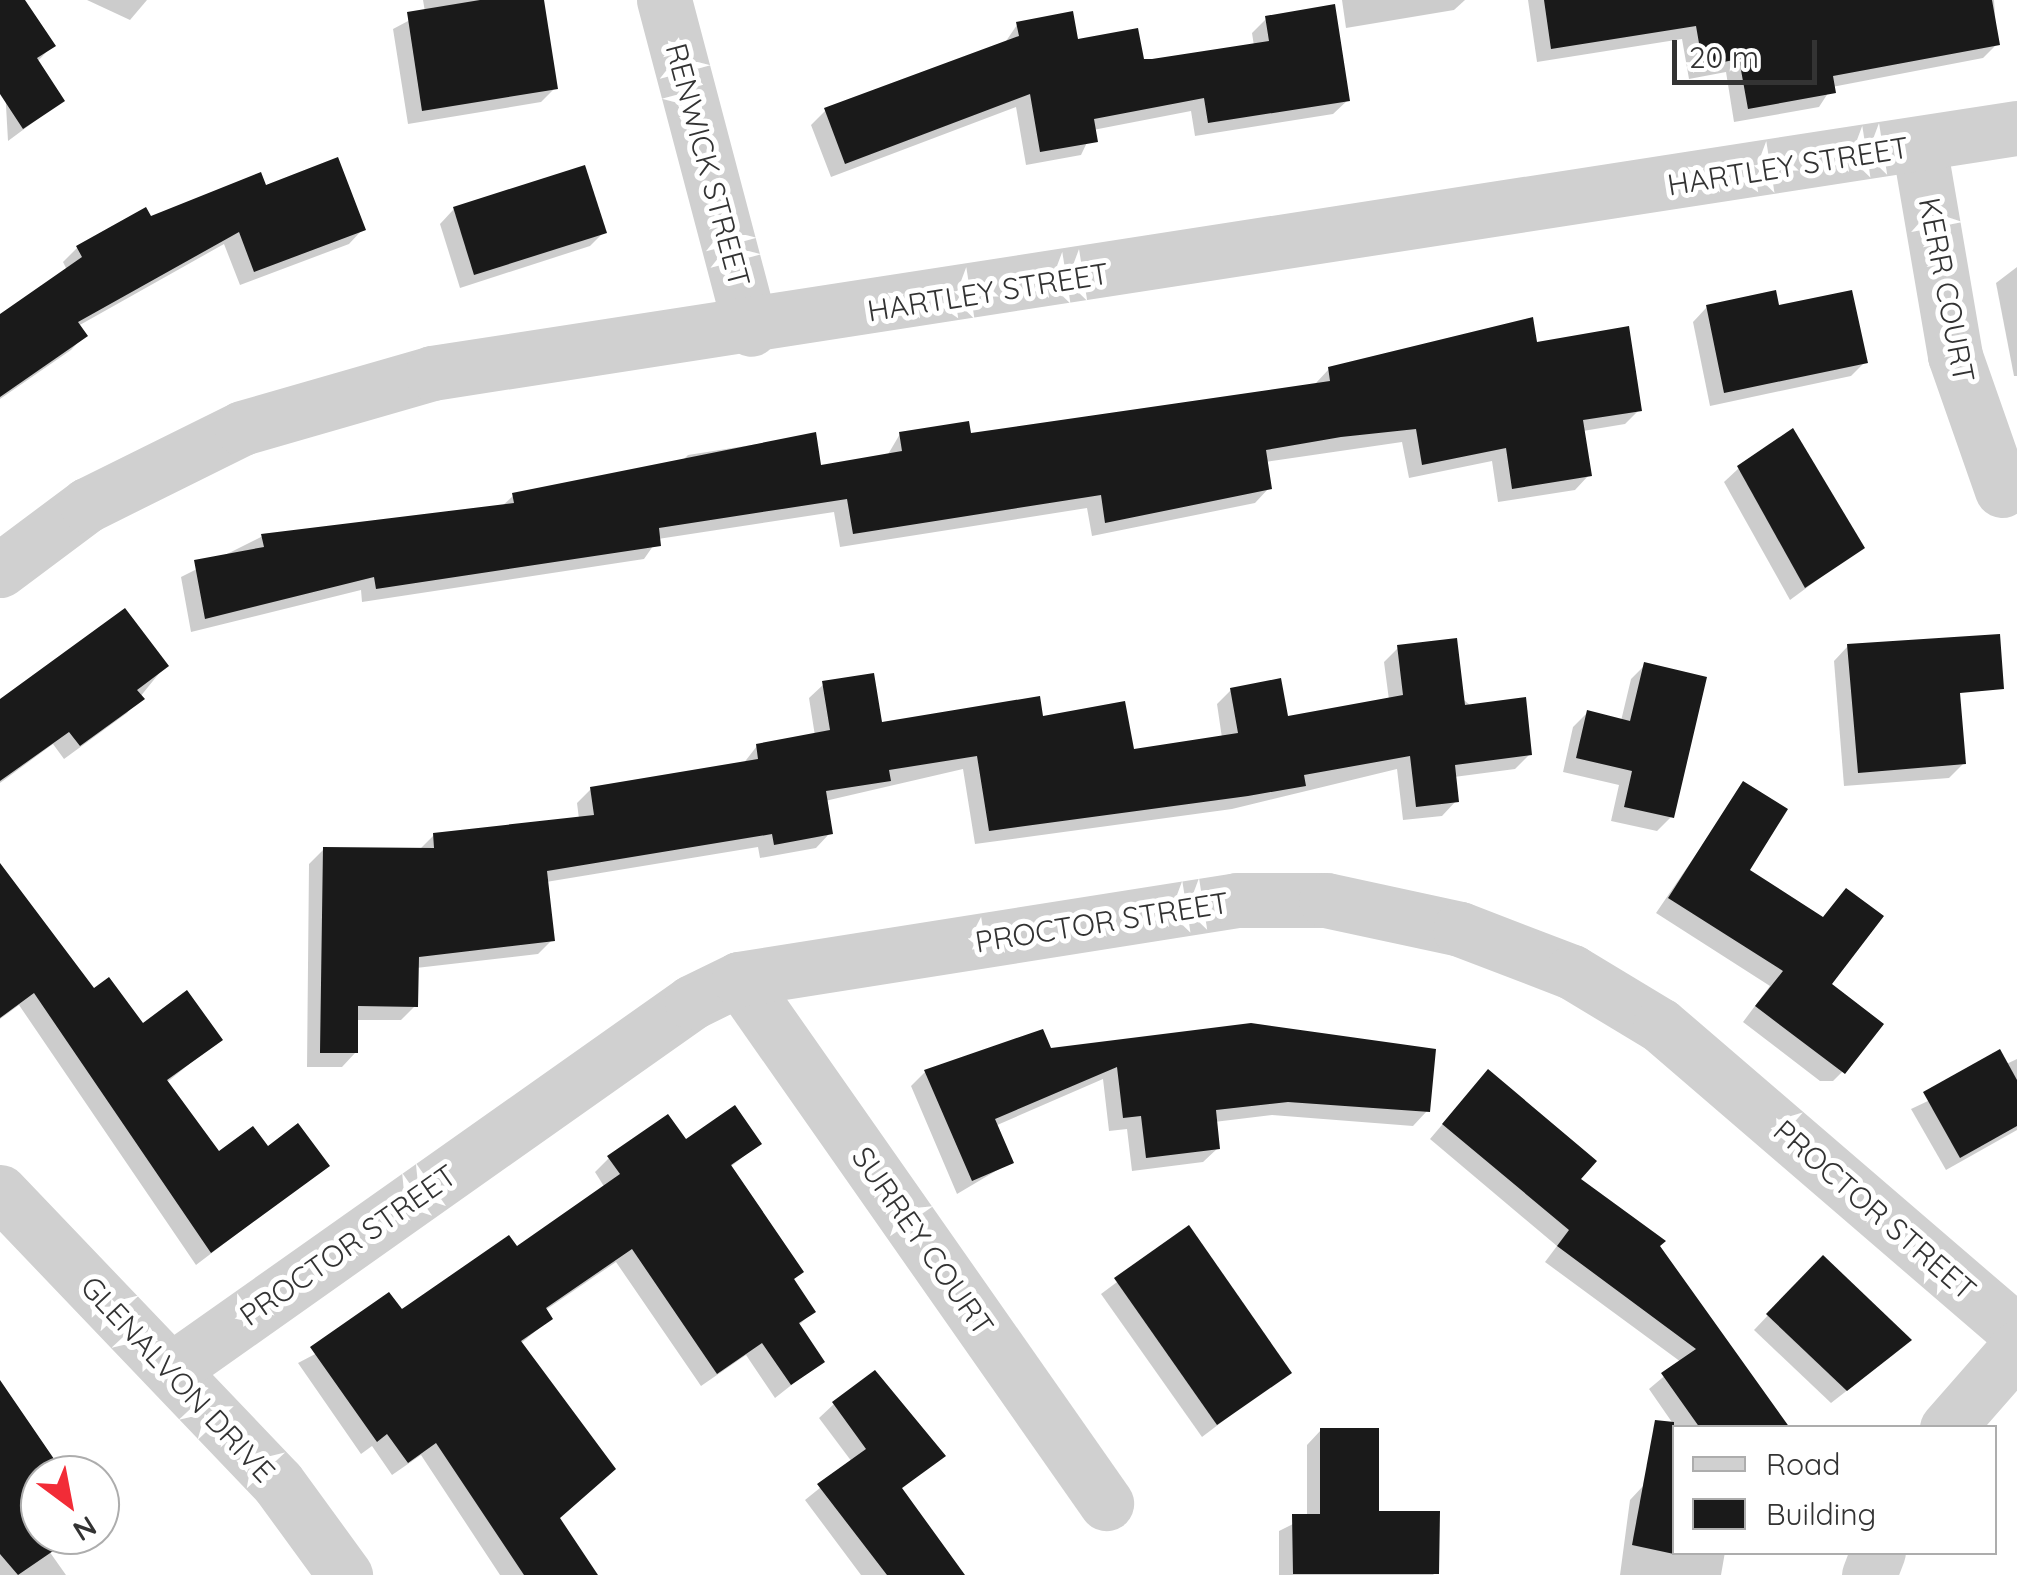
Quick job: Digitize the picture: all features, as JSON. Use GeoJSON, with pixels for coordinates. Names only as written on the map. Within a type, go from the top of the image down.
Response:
{"type":"FeatureCollection","features":[{"type":"Feature","properties":{"kind":"street","name":"RENWICK STREET"},"geometry":{"type":"LineString","coordinates":[[664,0],[751,329]]}},
{"type":"Feature","properties":{"kind":"street","name":"HARTLEY STREET"},"geometry":{"type":"LineString","coordinates":[[0,570],[87,504],[242,428],[432,373],[751,329],[2017,128]]}},
{"type":"Feature","properties":{"kind":"street","name":"KERR COURT"},"geometry":{"type":"LineString","coordinates":[[1919,145],[1955,356],[2002,490]]}},
{"type":"Feature","properties":{"kind":"street","name":"PROCTOR STREET"},"geometry":{"type":"LineString","coordinates":[[172,1370],[692,1002],[739,979],[1237,900],[1326,900],[1460,928],[1572,972],[1660,1026],[2017,1332]]}},
{"type":"Feature","properties":{"kind":"street","name":"SURREY COURT"},"geometry":{"type":"LineString","coordinates":[[739,979],[1106,1503]]}},
{"type":"Feature","properties":{"kind":"street","name":"GLENALVON DRIVE"},"geometry":{"type":"LineString","coordinates":[[0,1192],[278,1483],[345,1575]]}},
{"type":"Feature","properties":{"kind":"street"},"geometry":{"type":"LineString","coordinates":[[1951,1425],[2017,1348]]}},
{"type":"Feature","properties":{"kind":"building"},"geometry":{"type":"Polygon","coordinates":[[[0,0],[25,0],[56,46],[37,58],[65,101],[23,129],[0,94],[0,0]]]}},
{"type":"Feature","properties":{"kind":"building"},"geometry":{"type":"Polygon","coordinates":[[[480,0],[544,0],[558,89],[422,111],[407,12],[480,0]]]}},
{"type":"Feature","properties":{"kind":"building"},"geometry":{"type":"Polygon","coordinates":[[[1544,0],[1992,0],[2000,45],[1833,76],[1836,93],[1748,109],[1739,59],[1703,66],[1696,26],[1551,49],[1544,0]]]}},
{"type":"Feature","properties":{"kind":"building"},"geometry":{"type":"Polygon","coordinates":[[[1335,4],[1350,101],[1208,123],[1204,98],[1094,119],[1098,142],[1040,152],[1030,94],[845,164],[824,108],[1019,36],[1016,22],[1073,11],[1078,39],[1138,28],[1144,59],[1152,59],[1269,41],[1265,16],[1335,4]]]}},
{"type":"Feature","properties":{"kind":"building"},"geometry":{"type":"Polygon","coordinates":[[[338,157],[366,230],[254,272],[239,232],[78,322],[88,336],[0,397],[0,314],[82,257],[76,246],[146,207],[151,216],[261,172],[266,185],[338,157]]]}},
{"type":"Feature","properties":{"kind":"building"},"geometry":{"type":"Polygon","coordinates":[[[585,165],[607,233],[474,275],[453,207],[585,165]]]}},
{"type":"Feature","properties":{"kind":"building"},"geometry":{"type":"Polygon","coordinates":[[[1776,290],[1779,305],[1852,290],[1868,363],[1724,393],[1706,305],[1776,290]]]}},
{"type":"Feature","properties":{"kind":"building"},"geometry":{"type":"Polygon","coordinates":[[[1533,317],[1537,342],[1629,326],[1642,411],[1583,420],[1592,476],[1512,489],[1506,448],[1422,465],[1416,429],[1266,450],[1272,489],[1105,523],[1101,495],[853,534],[847,499],[659,528],[661,546],[376,589],[374,577],[205,619],[194,560],[264,547],[261,534],[514,503],[512,493],[816,432],[821,465],[902,451],[899,432],[969,421],[971,433],[1330,381],[1328,367],[1533,317]]]}},
{"type":"Feature","properties":{"kind":"building"},"geometry":{"type":"Polygon","coordinates":[[[1793,428],[1865,548],[1805,588],[1737,466],[1793,428]]]}},
{"type":"Feature","properties":{"kind":"building"},"geometry":{"type":"Polygon","coordinates":[[[125,608],[169,666],[137,690],[145,699],[80,746],[69,732],[0,781],[0,699],[125,608]]]}},
{"type":"Feature","properties":{"kind":"building"},"geometry":{"type":"Polygon","coordinates":[[[2000,634],[2004,689],[1960,693],[1966,764],[1858,773],[1847,644],[2000,634]]]}},
{"type":"Feature","properties":{"kind":"building"},"geometry":{"type":"Polygon","coordinates":[[[1457,638],[1465,705],[1526,697],[1532,755],[1455,765],[1459,802],[1416,807],[1410,756],[1304,775],[1306,786],[989,831],[977,756],[889,770],[891,781],[826,791],[833,834],[774,845],[772,834],[547,871],[555,941],[419,957],[418,1007],[358,1006],[358,1053],[320,1053],[323,847],[434,848],[433,833],[594,815],[590,787],[758,759],[756,744],[830,730],[822,681],[874,673],[882,722],[1040,696],[1043,716],[1125,701],[1134,749],[1238,733],[1230,688],[1281,678],[1288,716],[1403,695],[1397,645],[1457,638]]]}},
{"type":"Feature","properties":{"kind":"building"},"geometry":{"type":"Polygon","coordinates":[[[1644,662],[1707,677],[1674,818],[1624,807],[1632,771],[1576,758],[1587,710],[1630,721],[1644,662]]]}},
{"type":"Feature","properties":{"kind":"building"},"geometry":{"type":"Polygon","coordinates":[[[1743,781],[1788,809],[1750,870],[1823,917],[1846,888],[1884,916],[1832,984],[1884,1024],[1845,1074],[1755,1006],[1783,971],[1668,898],[1743,781]]]}},
{"type":"Feature","properties":{"kind":"building"},"geometry":{"type":"Polygon","coordinates":[[[0,863],[94,988],[109,977],[143,1023],[187,990],[223,1040],[167,1080],[219,1151],[253,1126],[268,1146],[298,1123],[330,1166],[211,1253],[34,993],[0,1018],[0,863]]]}},
{"type":"Feature","properties":{"kind":"building"},"geometry":{"type":"Polygon","coordinates":[[[1251,1023],[1436,1049],[1430,1112],[1288,1102],[1216,1110],[1220,1149],[1146,1158],[1141,1116],[1123,1118],[1117,1067],[995,1119],[1014,1163],[972,1181],[924,1070],[1043,1029],[1051,1048],[1251,1023]]]}},
{"type":"Feature","properties":{"kind":"building"},"geometry":{"type":"Polygon","coordinates":[[[2000,1049],[2017,1080],[2017,1126],[1960,1158],[1923,1092],[2000,1049]]]}},
{"type":"Feature","properties":{"kind":"building"},"geometry":{"type":"Polygon","coordinates":[[[1488,1069],[1597,1161],[1581,1179],[1666,1241],[1660,1246],[1788,1425],[1698,1425],[1661,1373],[1696,1349],[1557,1246],[1569,1230],[1442,1124],[1488,1069]]]}},
{"type":"Feature","properties":{"kind":"building"},"geometry":{"type":"Polygon","coordinates":[[[735,1105],[762,1144],[731,1165],[804,1272],[794,1279],[816,1312],[799,1323],[825,1362],[791,1385],[762,1343],[717,1374],[632,1249],[546,1308],[553,1319],[521,1341],[616,1469],[560,1518],[598,1575],[524,1575],[436,1443],[408,1463],[387,1434],[377,1442],[310,1347],[389,1292],[402,1309],[509,1235],[517,1246],[620,1174],[607,1156],[668,1114],[686,1139],[735,1105]]]}},
{"type":"Feature","properties":{"kind":"building"},"geometry":{"type":"Polygon","coordinates":[[[1189,1225],[1292,1373],[1217,1425],[1114,1278],[1189,1225]]]}},
{"type":"Feature","properties":{"kind":"building"},"geometry":{"type":"Polygon","coordinates":[[[1823,1255],[1912,1340],[1847,1391],[1766,1314],[1823,1255]]]}},
{"type":"Feature","properties":{"kind":"building"},"geometry":{"type":"Polygon","coordinates":[[[875,1370],[946,1456],[902,1488],[965,1575],[887,1575],[817,1484],[866,1449],[832,1402],[875,1370]]]}},
{"type":"Feature","properties":{"kind":"building"},"geometry":{"type":"Polygon","coordinates":[[[0,1380],[51,1455],[20,1455],[20,1555],[47,1555],[18,1575],[0,1554],[0,1380]]]}},
{"type":"Feature","properties":{"kind":"building"},"geometry":{"type":"Polygon","coordinates":[[[1655,1420],[1674,1422],[1672,1554],[1632,1545],[1655,1420]]]}},
{"type":"Feature","properties":{"kind":"building"},"geometry":{"type":"Polygon","coordinates":[[[1320,1428],[1379,1428],[1379,1511],[1440,1511],[1439,1574],[1293,1574],[1292,1514],[1320,1514],[1320,1428]]]}}]}
